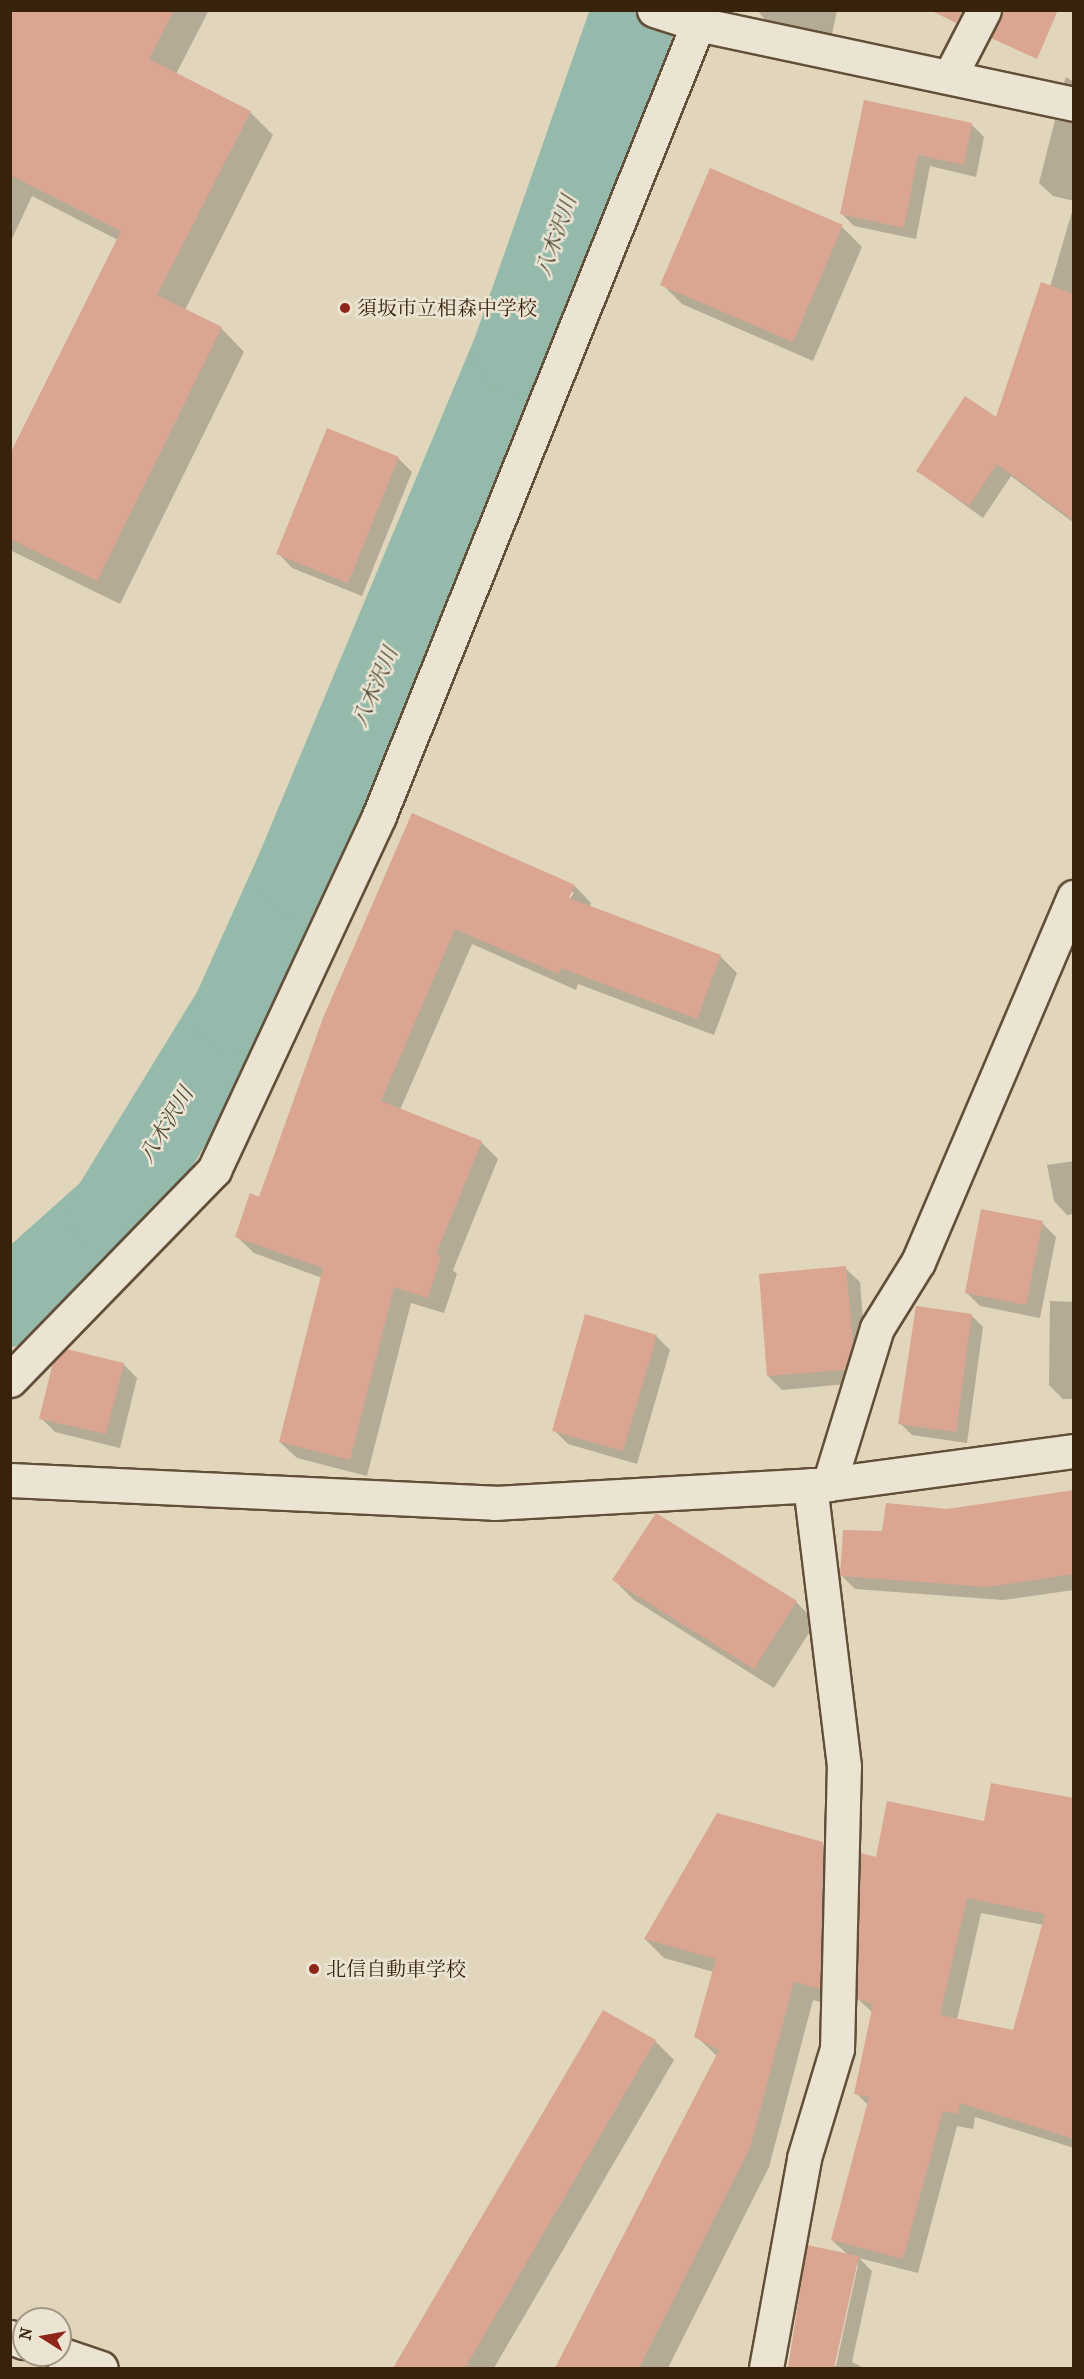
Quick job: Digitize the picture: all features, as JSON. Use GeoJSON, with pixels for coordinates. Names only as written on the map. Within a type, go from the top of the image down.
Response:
{"type":"FeatureCollection","features":[{"type":"Feature","properties":{"kind":"street"},"geometry":{"type":"LineString","coordinates":[[654,10],[712,20],[1074,104]]}},
{"type":"Feature","properties":{"kind":"street"},"geometry":{"type":"LineString","coordinates":[[950,76],[984,10]]}},
{"type":"Feature","properties":{"kind":"street"},"geometry":{"type":"LineString","coordinates":[[10,1380],[214,1170],[379,816],[712,20]]}},
{"type":"Feature","properties":{"kind":"street"},"geometry":{"type":"LineString","coordinates":[[766,2368],[804,2158],[837,2049],[844,1766],[820,1484],[877,1328],[918,1262],[1074,897]]}},
{"type":"Feature","properties":{"kind":"street"},"geometry":{"type":"LineString","coordinates":[[10,1480],[494,1503],[820,1484],[1074,1451]]}},
{"type":"Feature","properties":{"kind":"street"},"geometry":{"type":"LineString","coordinates":[[72,2358],[101,2368]]}},
{"type":"Feature","properties":{"kind":"building"},"geometry":{"type":"Polygon","coordinates":[[[10,10],[174,10],[149,59],[251,111],[157,295],[222,327],[97,581],[10,539],[10,454],[121,231],[10,175],[10,10]]]}},
{"type":"Feature","properties":{"kind":"building"},"geometry":{"type":"Polygon","coordinates":[[[930,10],[963,10],[956,23],[930,10]]]}},
{"type":"Feature","properties":{"kind":"building"},"geometry":{"type":"Polygon","coordinates":[[[1003,10],[1058,10],[1037,59],[991,38],[1003,10]]]}},
{"type":"Feature","properties":{"kind":"building"},"geometry":{"type":"Polygon","coordinates":[[[864,100],[972,123],[964,165],[918,155],[904,228],[840,214],[864,100]]]}},
{"type":"Feature","properties":{"kind":"building"},"geometry":{"type":"Polygon","coordinates":[[[710,168],[843,225],[793,342],[660,285],[710,168]]]}},
{"type":"Feature","properties":{"kind":"building"},"geometry":{"type":"Polygon","coordinates":[[[1041,282],[1074,294],[1074,521],[997,464],[969,506],[916,471],[965,396],[996,417],[1041,282]]]}},
{"type":"Feature","properties":{"kind":"building"},"geometry":{"type":"Polygon","coordinates":[[[327,428],[399,457],[348,583],[276,554],[327,428]]]}},
{"type":"Feature","properties":{"kind":"building"},"geometry":{"type":"Polygon","coordinates":[[[412,813],[575,885],[569,898],[721,955],[697,1019],[561,968],[559,974],[455,929],[381,1101],[482,1141],[436,1254],[441,1256],[428,1298],[394,1287],[350,1460],[279,1442],[323,1268],[235,1237],[250,1193],[259,1197],[323,1018],[412,813]]]}},
{"type":"Feature","properties":{"kind":"building"},"geometry":{"type":"Polygon","coordinates":[[[981,1209],[1043,1221],[1026,1305],[965,1293],[981,1209]]]}},
{"type":"Feature","properties":{"kind":"building"},"geometry":{"type":"Polygon","coordinates":[[[846,1266],[853,1343],[845,1370],[767,1376],[759,1274],[846,1266]]]}},
{"type":"Feature","properties":{"kind":"building"},"geometry":{"type":"Polygon","coordinates":[[[916,1306],[972,1314],[956,1432],[898,1424],[916,1306]]]}},
{"type":"Feature","properties":{"kind":"building"},"geometry":{"type":"Polygon","coordinates":[[[585,1314],[657,1335],[623,1451],[552,1431],[585,1314]]]}},
{"type":"Feature","properties":{"kind":"building"},"geometry":{"type":"Polygon","coordinates":[[[66,1349],[124,1363],[106,1434],[39,1419],[53,1363],[66,1349]]]}},
{"type":"Feature","properties":{"kind":"building"},"geometry":{"type":"Polygon","coordinates":[[[1074,1490],[1074,1574],[988,1587],[840,1576],[843,1530],[882,1531],[886,1503],[947,1509],[1074,1490]]]}},
{"type":"Feature","properties":{"kind":"building"},"geometry":{"type":"Polygon","coordinates":[[[656,1513],[797,1601],[754,1669],[612,1580],[656,1513]]]}},
{"type":"Feature","properties":{"kind":"building"},"geometry":{"type":"Polygon","coordinates":[[[991,1783],[1074,1798],[1074,2139],[960,2103],[958,2114],[943,2111],[903,2259],[831,2240],[869,2097],[854,2094],[873,2004],[857,1999],[861,1853],[876,1857],[887,1801],[984,1821],[991,1783]],[[967,1898],[940,2015],[1013,2030],[1045,1914],[967,1898]]]}},
{"type":"Feature","properties":{"kind":"building"},"geometry":{"type":"Polygon","coordinates":[[[717,1813],[823,1842],[820,1989],[794,1982],[750,2148],[639,2368],[555,2368],[719,2050],[694,2037],[716,1959],[644,1939],[717,1813]]]}},
{"type":"Feature","properties":{"kind":"building"},"geometry":{"type":"Polygon","coordinates":[[[603,2010],[656,2040],[465,2368],[393,2368],[603,2010]]]}},
{"type":"Feature","properties":{"kind":"building"},"geometry":{"type":"Polygon","coordinates":[[[807,2245],[859,2256],[834,2368],[788,2368],[807,2245]]]}},
{"type":"Feature","properties":{"kind":"waterway","name":"八木沢川"},"geometry":{"type":"LineString","coordinates":[[10,1303],[113,1211],[236,1010],[298,872],[516,350],[635,10]]}},
{"type":"Feature","properties":{"kind":"place","name":"須坂市立相森中学校"},"geometry":{"type":"Point","coordinates":[345,308]}},
{"type":"Feature","properties":{"kind":"place","name":"北信自動車学校"},"geometry":{"type":"Point","coordinates":[314,1969]}}]}
